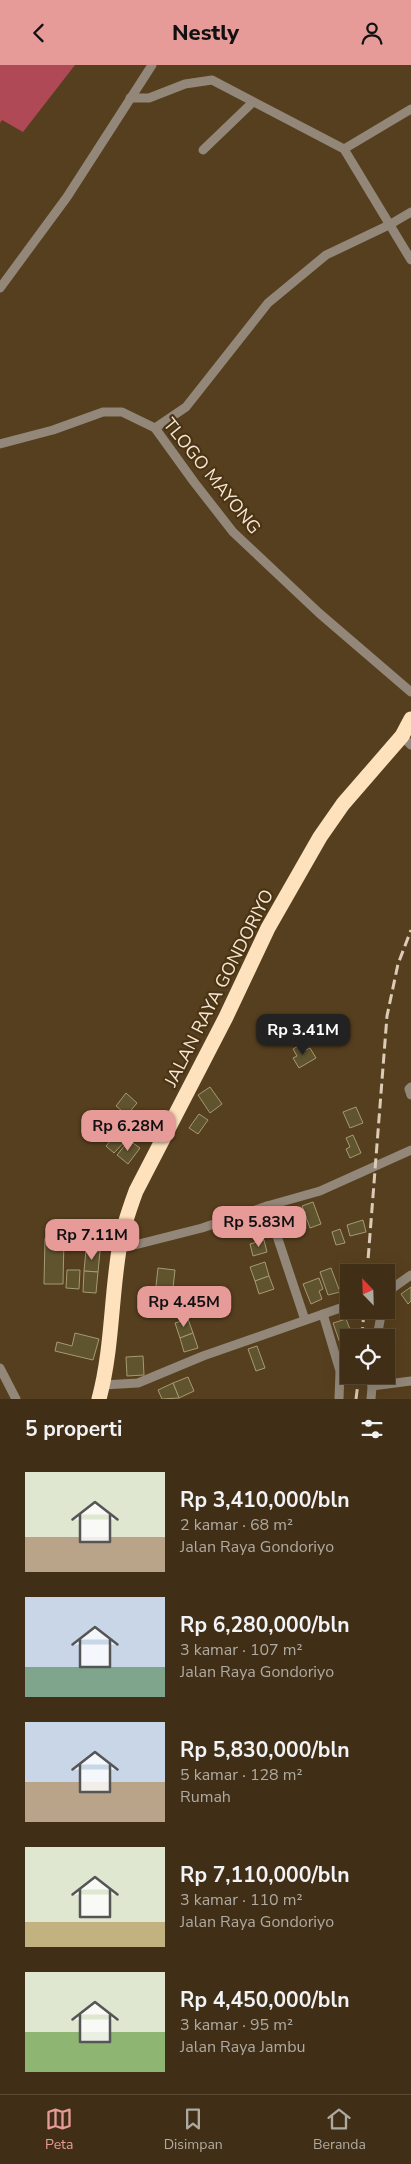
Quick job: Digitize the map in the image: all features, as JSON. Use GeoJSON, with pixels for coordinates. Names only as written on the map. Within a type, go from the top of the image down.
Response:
{"type":"FeatureCollection","features":[{"type":"Feature","properties":{"kind":"highway","name":"JALAN RAYA GONDORIYO"},"geometry":{"type":"LineString","coordinates":[[101,1392],[119,1249],[127,1214],[136,1191],[230,1009],[268,929],[329,824],[343,804],[406,741],[411,719]]}},
{"type":"Feature","properties":{"kind":"street"},"geometry":{"type":"LineString","coordinates":[[0,288],[67,197],[152,65]]}},
{"type":"Feature","properties":{"kind":"street"},"geometry":{"type":"LineString","coordinates":[[130,98],[149,98],[185,84],[212,80],[344,149],[411,260]]}},
{"type":"Feature","properties":{"kind":"street"},"geometry":{"type":"LineString","coordinates":[[203,150],[253,102]]}},
{"type":"Feature","properties":{"kind":"street"},"geometry":{"type":"LineString","coordinates":[[344,149],[411,109]]}},
{"type":"Feature","properties":{"kind":"street"},"geometry":{"type":"LineString","coordinates":[[155,428],[186,407],[268,303],[326,255],[389,225],[411,212]]}},
{"type":"Feature","properties":{"kind":"street","name":"TLOGO MAYONG"},"geometry":{"type":"LineString","coordinates":[[0,444],[53,430],[104,412],[122,412],[155,428],[233,532],[319,613],[411,692]]}},
{"type":"Feature","properties":{"kind":"street"},"geometry":{"type":"LineString","coordinates":[[411,1087],[409,1089],[411,1095]]}},
{"type":"Feature","properties":{"kind":"street"},"geometry":{"type":"LineString","coordinates":[[119,1249],[202,1228],[267,1206],[320,1191],[411,1150]]}},
{"type":"Feature","properties":{"kind":"street"},"geometry":{"type":"LineString","coordinates":[[267,1206],[305,1320]]}},
{"type":"Feature","properties":{"kind":"street"},"geometry":{"type":"LineString","coordinates":[[395,1283],[411,1275],[395,1286]]}},
{"type":"Feature","properties":{"kind":"street"},"geometry":{"type":"LineString","coordinates":[[101,1392],[138,1383],[203,1357],[340,1308]]}},
{"type":"Feature","properties":{"kind":"street"},"geometry":{"type":"LineString","coordinates":[[323,1314],[340,1371],[339,1399]]}},
{"type":"Feature","properties":{"kind":"street"},"geometry":{"type":"LineString","coordinates":[[0,1367],[16,1399]]}},
{"type":"Feature","properties":{"kind":"street"},"geometry":{"type":"LineString","coordinates":[[371,1399],[372,1386],[411,1381]]}},
{"type":"Feature","properties":{"kind":"shaded area"},"geometry":{"type":"Polygon","coordinates":[[[0,65],[75,65],[23,132],[2,120],[0,123],[0,65]]]}},
{"type":"Feature","properties":{"kind":"building"},"geometry":{"type":"Polygon","coordinates":[[[300,1045],[304,1051],[310,1048],[316,1058],[299,1068],[293,1058],[297,1056],[293,1049],[300,1045]]]}},
{"type":"Feature","properties":{"kind":"building"},"geometry":{"type":"Polygon","coordinates":[[[210,1087],[222,1104],[210,1113],[198,1095],[210,1087]]]}},
{"type":"Feature","properties":{"kind":"building"},"geometry":{"type":"Polygon","coordinates":[[[126,1093],[137,1103],[127,1115],[116,1106],[126,1093]]]}},
{"type":"Feature","properties":{"kind":"building"},"geometry":{"type":"Polygon","coordinates":[[[356,1107],[363,1123],[350,1128],[343,1112],[356,1107]]]}},
{"type":"Feature","properties":{"kind":"building"},"geometry":{"type":"Polygon","coordinates":[[[137,1113],[152,1124],[143,1137],[127,1125],[137,1113]]]}},
{"type":"Feature","properties":{"kind":"building"},"geometry":{"type":"Polygon","coordinates":[[[199,1114],[208,1120],[198,1134],[189,1128],[199,1114]]]}},
{"type":"Feature","properties":{"kind":"building"},"geometry":{"type":"Polygon","coordinates":[[[119,1131],[128,1138],[114,1153],[106,1146],[119,1131]]]}},
{"type":"Feature","properties":{"kind":"building"},"geometry":{"type":"Polygon","coordinates":[[[353,1135],[361,1153],[350,1158],[346,1149],[350,1147],[346,1138],[353,1135]]]}},
{"type":"Feature","properties":{"kind":"building"},"geometry":{"type":"Polygon","coordinates":[[[129,1140],[140,1148],[128,1164],[117,1155],[129,1140]]]}},
{"type":"Feature","properties":{"kind":"building"},"geometry":{"type":"Polygon","coordinates":[[[313,1202],[321,1224],[310,1228],[302,1206],[313,1202]]]}},
{"type":"Feature","properties":{"kind":"building"},"geometry":{"type":"Polygon","coordinates":[[[265,1218],[268,1229],[254,1232],[252,1220],[265,1218]]]}},
{"type":"Feature","properties":{"kind":"building"},"geometry":{"type":"Polygon","coordinates":[[[363,1220],[366,1232],[350,1236],[347,1225],[363,1220]]]}},
{"type":"Feature","properties":{"kind":"building"},"geometry":{"type":"Polygon","coordinates":[[[340,1229],[345,1243],[336,1245],[332,1232],[340,1229]]]}},
{"type":"Feature","properties":{"kind":"building"},"geometry":{"type":"Polygon","coordinates":[[[45,1238],[64,1239],[63,1284],[44,1284],[45,1238]]]}},
{"type":"Feature","properties":{"kind":"building"},"geometry":{"type":"Polygon","coordinates":[[[264,1240],[267,1252],[253,1256],[250,1244],[264,1240]]]}},
{"type":"Feature","properties":{"kind":"building"},"geometry":{"type":"Polygon","coordinates":[[[86,1250],[100,1251],[98,1272],[84,1271],[86,1250]]]}},
{"type":"Feature","properties":{"kind":"building"},"geometry":{"type":"Polygon","coordinates":[[[265,1262],[269,1276],[255,1281],[250,1267],[265,1262]]]}},
{"type":"Feature","properties":{"kind":"building"},"geometry":{"type":"Polygon","coordinates":[[[158,1268],[175,1270],[172,1297],[155,1295],[158,1268]]]}},
{"type":"Feature","properties":{"kind":"building"},"geometry":{"type":"Polygon","coordinates":[[[331,1268],[340,1292],[328,1295],[320,1272],[331,1268]]]}},
{"type":"Feature","properties":{"kind":"building"},"geometry":{"type":"Polygon","coordinates":[[[67,1270],[80,1270],[79,1289],[66,1288],[67,1270]]]}},
{"type":"Feature","properties":{"kind":"building"},"geometry":{"type":"Polygon","coordinates":[[[84,1271],[98,1272],[96,1293],[83,1292],[84,1271]]]}},
{"type":"Feature","properties":{"kind":"building"},"geometry":{"type":"Polygon","coordinates":[[[269,1276],[274,1289],[259,1294],[255,1281],[269,1276]]]}},
{"type":"Feature","properties":{"kind":"building"},"geometry":{"type":"Polygon","coordinates":[[[319,1278],[323,1289],[319,1291],[322,1299],[311,1304],[303,1284],[319,1278]]]}},
{"type":"Feature","properties":{"kind":"building"},"geometry":{"type":"Polygon","coordinates":[[[411,1287],[411,1301],[408,1304],[401,1294],[411,1287]]]}},
{"type":"Feature","properties":{"kind":"building"},"geometry":{"type":"Polygon","coordinates":[[[188,1319],[193,1333],[180,1338],[175,1323],[188,1319]]]}},
{"type":"Feature","properties":{"kind":"building"},"geometry":{"type":"Polygon","coordinates":[[[346,1319],[350,1329],[340,1329],[340,1343],[333,1323],[346,1319]]]}},
{"type":"Feature","properties":{"kind":"building"},"geometry":{"type":"Polygon","coordinates":[[[75,1333],[99,1339],[93,1360],[55,1351],[57,1342],[72,1346],[75,1333]]]}},
{"type":"Feature","properties":{"kind":"building"},"geometry":{"type":"Polygon","coordinates":[[[193,1333],[198,1348],[184,1352],[180,1338],[193,1333]]]}},
{"type":"Feature","properties":{"kind":"building"},"geometry":{"type":"Polygon","coordinates":[[[257,1346],[265,1368],[256,1371],[248,1349],[257,1346]]]}},
{"type":"Feature","properties":{"kind":"building"},"geometry":{"type":"Polygon","coordinates":[[[143,1356],[144,1375],[127,1376],[126,1357],[143,1356]]]}},
{"type":"Feature","properties":{"kind":"building"},"geometry":{"type":"Polygon","coordinates":[[[188,1377],[194,1391],[179,1398],[173,1383],[188,1377]]]}},
{"type":"Feature","properties":{"kind":"building"},"geometry":{"type":"Polygon","coordinates":[[[173,1383],[179,1398],[162,1399],[158,1390],[173,1383]]]}},
{"type":"Feature","properties":{"kind":"railway"},"geometry":{"type":"LineString","coordinates":[[368,1264],[387,1016],[398,964],[411,930]]}},
{"type":"Feature","properties":{"kind":"railway"},"geometry":{"type":"LineString","coordinates":[[363,1319],[363,1329]]}},
{"type":"Feature","properties":{"kind":"railway"},"geometry":{"type":"LineString","coordinates":[[356,1399],[358,1384]]}}]}
